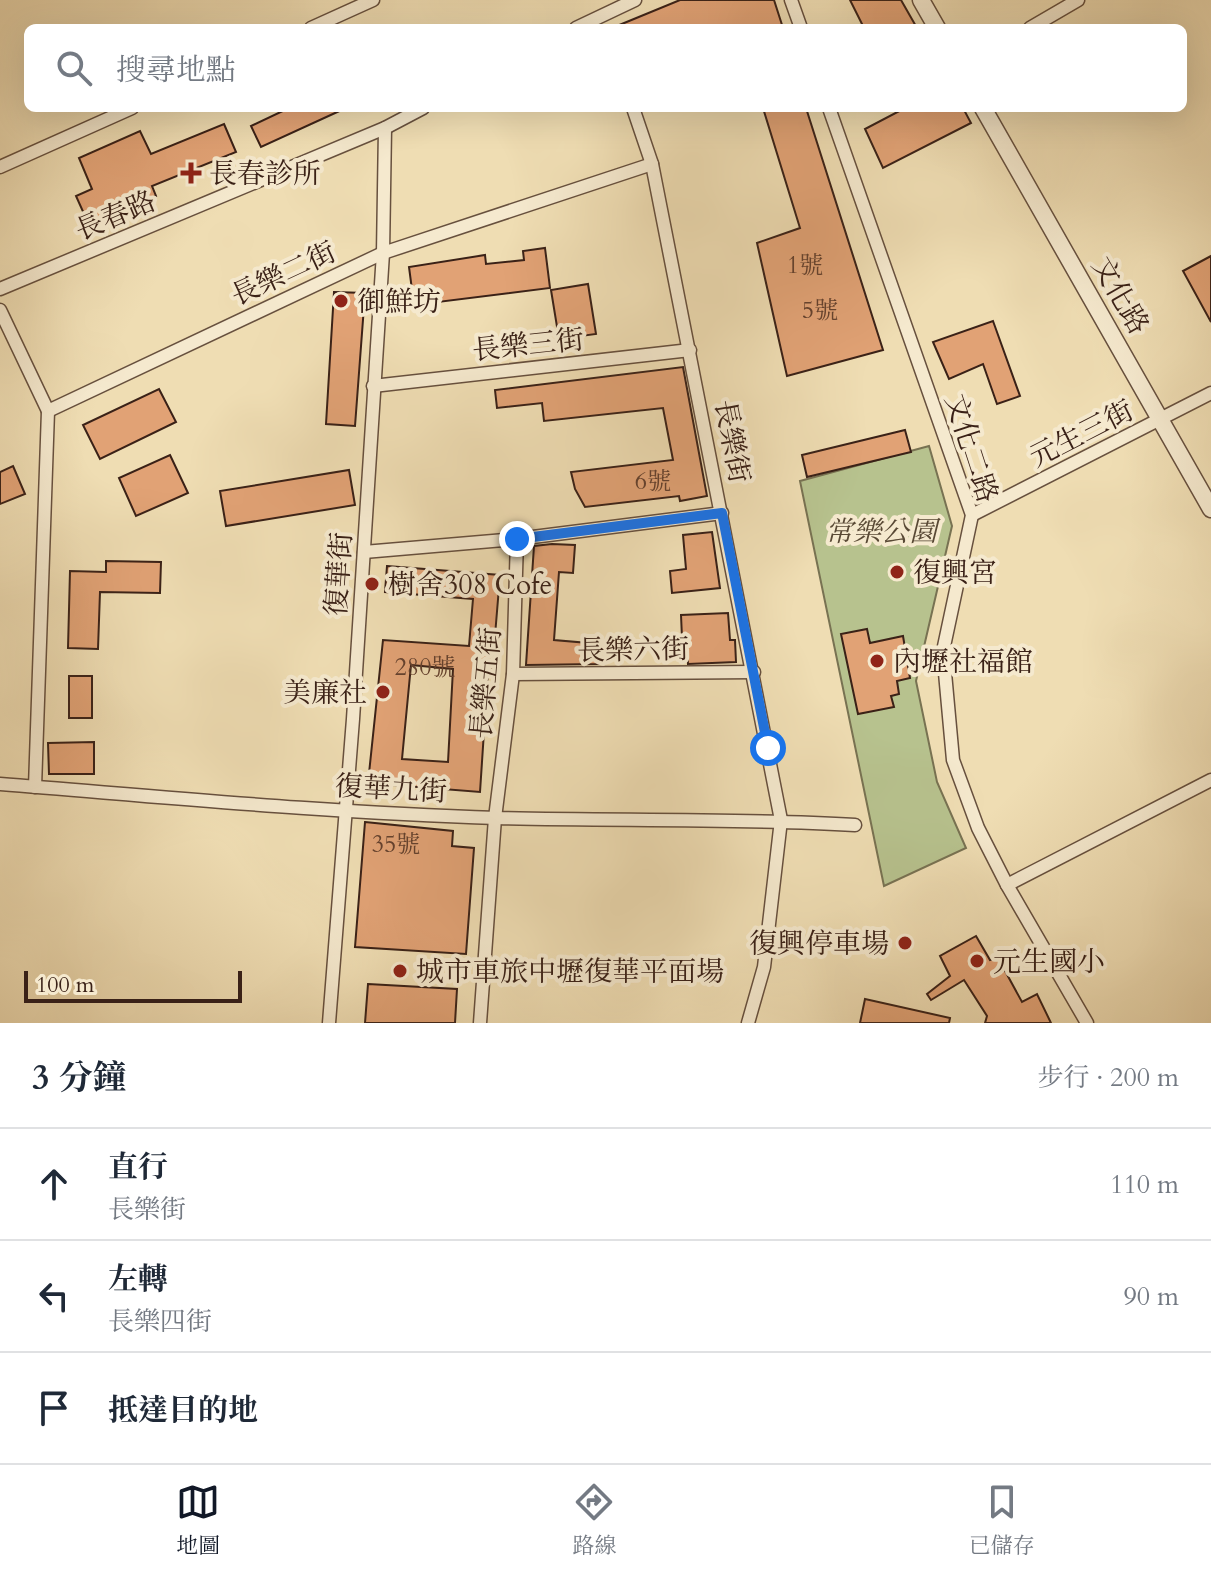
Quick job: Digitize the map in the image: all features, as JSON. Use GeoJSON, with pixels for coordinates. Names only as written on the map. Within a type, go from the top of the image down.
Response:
{"type":"FeatureCollection","features":[{"type":"Feature","properties":{"kind":"street"},"geometry":{"type":"LineString","coordinates":[[334,0],[341,14]]}},
{"type":"Feature","properties":{"kind":"street"},"geometry":{"type":"LineString","coordinates":[[320,24],[373,0]]}},
{"type":"Feature","properties":{"kind":"street"},"geometry":{"type":"LineString","coordinates":[[597,23],[635,0]]}},
{"type":"Feature","properties":{"kind":"street"},"geometry":{"type":"LineString","coordinates":[[791,0],[800,24]]}},
{"type":"Feature","properties":{"kind":"street"},"geometry":{"type":"LineString","coordinates":[[921,0],[935,24]]}},
{"type":"Feature","properties":{"kind":"street"},"geometry":{"type":"LineString","coordinates":[[1037,24],[1078,0]]}},
{"type":"Feature","properties":{"kind":"street"},"geometry":{"type":"LineString","coordinates":[[0,167],[123,112]]}},
{"type":"Feature","properties":{"kind":"street","name":"長春路"},"geometry":{"type":"LineString","coordinates":[[0,289],[385,128],[415,112]]}},
{"type":"Feature","properties":{"kind":"street","name":"長樂街"},"geometry":{"type":"LineString","coordinates":[[634,112],[652,164],[781,820],[764,967],[748,1023]]}},
{"type":"Feature","properties":{"kind":"street","name":"文化二路"},"geometry":{"type":"LineString","coordinates":[[830,112],[972,515],[943,651],[953,760],[978,828],[1007,885],[1087,1023]]}},
{"type":"Feature","properties":{"kind":"street","name":"文化路"},"geometry":{"type":"LineString","coordinates":[[985,112],[1211,509]]}},
{"type":"Feature","properties":{"kind":"street","name":"復華街"},"geometry":{"type":"LineString","coordinates":[[329,1023],[383,253],[385,128]]}},
{"type":"Feature","properties":{"kind":"street","name":"長樂二街"},"geometry":{"type":"LineString","coordinates":[[48,411],[383,253],[652,164]]}},
{"type":"Feature","properties":{"kind":"street"},"geometry":{"type":"LineString","coordinates":[[0,310],[48,411],[35,787]]}},
{"type":"Feature","properties":{"kind":"street","name":"長樂三街"},"geometry":{"type":"LineString","coordinates":[[373,386],[690,350]]}},
{"type":"Feature","properties":{"kind":"street","name":"元生三街"},"geometry":{"type":"LineString","coordinates":[[972,515],[1211,393]]}},
{"type":"Feature","properties":{"kind":"street"},"geometry":{"type":"LineString","coordinates":[[364,552],[517,539],[722,513]]}},
{"type":"Feature","properties":{"kind":"street","name":"長樂五街"},"geometry":{"type":"LineString","coordinates":[[480,1023],[495,818],[513,674],[517,539]]}},
{"type":"Feature","properties":{"kind":"street","name":"長樂六街"},"geometry":{"type":"LineString","coordinates":[[513,674],[754,672]]}},
{"type":"Feature","properties":{"kind":"street"},"geometry":{"type":"LineString","coordinates":[[1007,885],[1211,780]]}},
{"type":"Feature","properties":{"kind":"street","name":"復華九街"},"geometry":{"type":"LineString","coordinates":[[0,784],[495,818],[781,820],[855,825]]}},
{"type":"Feature","properties":{"kind":"green space","name":"常樂公園"},"geometry":{"type":"Polygon","coordinates":[[[929,446],[952,526],[916,681],[937,782],[966,848],[884,886],[800,481],[929,446]]]}},
{"type":"Feature","properties":{"kind":"building"},"geometry":{"type":"Polygon","coordinates":[[[680,0],[774,0],[782,24],[622,24],[680,0]]]}},
{"type":"Feature","properties":{"kind":"building"},"geometry":{"type":"Polygon","coordinates":[[[850,0],[901,0],[915,24],[862,24],[850,0]]]}},
{"type":"Feature","properties":{"kind":"building"},"geometry":{"type":"Polygon","coordinates":[[[281,112],[337,112],[261,147],[251,126],[281,112]]]}},
{"type":"Feature","properties":{"kind":"building"},"geometry":{"type":"Polygon","coordinates":[[[764,112],[807,112],[883,350],[787,376],[757,243],[800,228],[764,112]]]}},
{"type":"Feature","properties":{"kind":"building"},"geometry":{"type":"Polygon","coordinates":[[[897,112],[965,112],[971,123],[883,168],[865,129],[897,112]]]}},
{"type":"Feature","properties":{"kind":"building"},"geometry":{"type":"Polygon","coordinates":[[[224,124],[236,152],[152,186],[156,196],[89,225],[76,196],[92,189],[79,158],[140,131],[151,154],[224,124]]]}},
{"type":"Feature","properties":{"kind":"building"},"geometry":{"type":"Polygon","coordinates":[[[545,248],[550,288],[414,305],[409,267],[485,255],[486,264],[524,260],[523,251],[545,248]]]}},
{"type":"Feature","properties":{"kind":"building"},"geometry":{"type":"Polygon","coordinates":[[[1211,256],[1211,322],[1183,271],[1211,256]]]}},
{"type":"Feature","properties":{"kind":"building"},"geometry":{"type":"Polygon","coordinates":[[[588,284],[596,334],[559,339],[551,290],[588,284]]]}},
{"type":"Feature","properties":{"kind":"building"},"geometry":{"type":"Polygon","coordinates":[[[334,292],[365,293],[355,426],[326,424],[334,292]]]}},
{"type":"Feature","properties":{"kind":"building"},"geometry":{"type":"Polygon","coordinates":[[[993,321],[1020,396],[997,404],[983,364],[949,379],[933,342],[993,321]]]}},
{"type":"Feature","properties":{"kind":"building"},"geometry":{"type":"Polygon","coordinates":[[[683,367],[707,496],[680,501],[679,496],[585,507],[575,489],[571,472],[673,460],[663,408],[544,421],[542,403],[497,408],[495,390],[683,367]]]}},
{"type":"Feature","properties":{"kind":"building"},"geometry":{"type":"Polygon","coordinates":[[[159,389],[176,422],[100,459],[83,425],[159,389]]]}},
{"type":"Feature","properties":{"kind":"building"},"geometry":{"type":"Polygon","coordinates":[[[905,430],[911,452],[807,477],[802,455],[905,430]]]}},
{"type":"Feature","properties":{"kind":"building"},"geometry":{"type":"Polygon","coordinates":[[[170,455],[188,493],[136,516],[119,478],[170,455]]]}},
{"type":"Feature","properties":{"kind":"building"},"geometry":{"type":"Polygon","coordinates":[[[13,466],[25,494],[0,504],[0,472],[13,466]]]}},
{"type":"Feature","properties":{"kind":"building"},"geometry":{"type":"Polygon","coordinates":[[[349,470],[355,505],[226,526],[220,491],[349,470]]]}},
{"type":"Feature","properties":{"kind":"building"},"geometry":{"type":"Polygon","coordinates":[[[712,532],[720,588],[672,593],[670,571],[686,569],[683,535],[712,532]]]}},
{"type":"Feature","properties":{"kind":"building"},"geometry":{"type":"Polygon","coordinates":[[[575,545],[573,573],[559,572],[554,640],[600,644],[599,664],[526,665],[534,546],[575,545]]]}},
{"type":"Feature","properties":{"kind":"building"},"geometry":{"type":"Polygon","coordinates":[[[106,561],[161,562],[160,593],[100,592],[98,649],[68,648],[70,571],[106,572],[106,561]]]}},
{"type":"Feature","properties":{"kind":"building"},"geometry":{"type":"Polygon","coordinates":[[[387,566],[500,575],[492,672],[488,671],[480,792],[368,783],[383,640],[469,646],[473,599],[385,592],[387,566]],[[411,665],[402,759],[448,762],[453,669],[411,665]]]}},
{"type":"Feature","properties":{"kind":"building"},"geometry":{"type":"Polygon","coordinates":[[[728,613],[730,640],[735,640],[736,662],[688,664],[681,615],[728,613]]]}},
{"type":"Feature","properties":{"kind":"building","name":"內壢社福館"},"geometry":{"type":"Polygon","coordinates":[[[867,629],[870,643],[903,636],[910,678],[897,681],[899,694],[891,696],[894,707],[858,714],[841,634],[867,629]]]}},
{"type":"Feature","properties":{"kind":"building"},"geometry":{"type":"Polygon","coordinates":[[[69,676],[92,676],[92,718],[69,718],[69,676]]]}},
{"type":"Feature","properties":{"kind":"building"},"geometry":{"type":"Polygon","coordinates":[[[94,742],[94,774],[49,774],[48,743],[94,742]]]}},
{"type":"Feature","properties":{"kind":"building"},"geometry":{"type":"Polygon","coordinates":[[[365,822],[453,831],[452,846],[474,848],[466,954],[355,947],[365,822]]]}},
{"type":"Feature","properties":{"kind":"building"},"geometry":{"type":"Polygon","coordinates":[[[976,936],[990,960],[998,958],[1022,1002],[1037,994],[1051,1023],[985,1023],[987,1016],[964,980],[931,1000],[927,994],[950,976],[940,956],[976,936]]]}},
{"type":"Feature","properties":{"kind":"building"},"geometry":{"type":"Polygon","coordinates":[[[368,984],[457,989],[455,1023],[365,1023],[368,984]]]}},
{"type":"Feature","properties":{"kind":"building"},"geometry":{"type":"Polygon","coordinates":[[[865,999],[950,1018],[949,1023],[860,1023],[865,999]]]}},
{"type":"Feature","properties":{"kind":"place","name":"長春診所"},"geometry":{"type":"Point","coordinates":[191,173]}},
{"type":"Feature","properties":{"kind":"place","name":"御鮮坊"},"geometry":{"type":"Point","coordinates":[341,301]}},
{"type":"Feature","properties":{"kind":"place","name":"復興宮"},"geometry":{"type":"Point","coordinates":[897,572]}},
{"type":"Feature","properties":{"kind":"place","name":"樹舍308 Cofe"},"geometry":{"type":"Point","coordinates":[372,584]}},
{"type":"Feature","properties":{"kind":"place","name":"內壢社福館"},"geometry":{"type":"Point","coordinates":[877,661]}},
{"type":"Feature","properties":{"kind":"place","name":"美廉社"},"geometry":{"type":"Point","coordinates":[383,692]}},
{"type":"Feature","properties":{"kind":"place","name":"復興停車場"},"geometry":{"type":"Point","coordinates":[905,943]}},
{"type":"Feature","properties":{"kind":"place","name":"元生國小"},"geometry":{"type":"Point","coordinates":[977,961]}},
{"type":"Feature","properties":{"kind":"place","name":"城市車旅中壢復華平面場"},"geometry":{"type":"Point","coordinates":[400,971]}},
{"type":"Feature","properties":{"kind":"route"},"geometry":{"type":"LineString","coordinates":[[517,539],[722,513],[768,748]]}}]}
